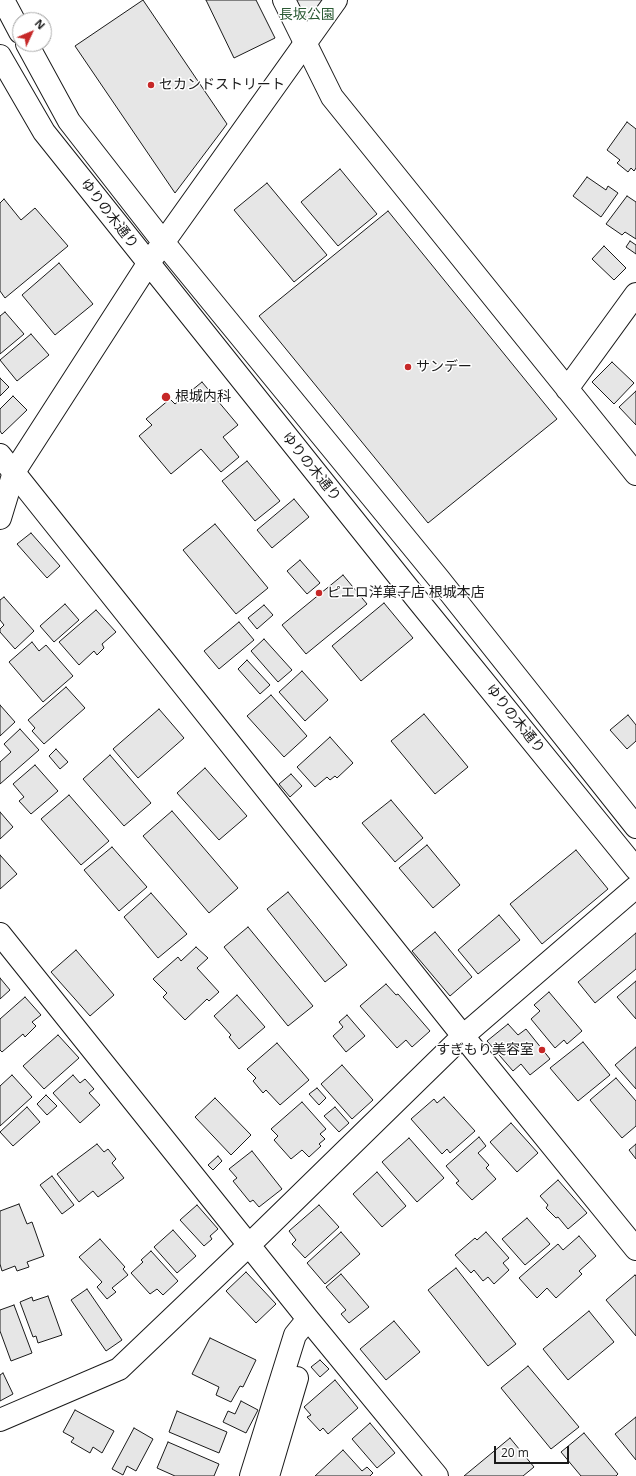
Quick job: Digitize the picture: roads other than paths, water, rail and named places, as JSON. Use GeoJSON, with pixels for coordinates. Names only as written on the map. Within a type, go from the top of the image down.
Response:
{"type":"FeatureCollection","features":[{"type":"Feature","properties":{"kind":"street"},"geometry":{"type":"LineString","coordinates":[[3,0],[12,17]]}},
{"type":"Feature","properties":{"kind":"street"},"geometry":{"type":"LineString","coordinates":[[284,0],[304,44],[332,97],[636,474]]}},
{"type":"Feature","properties":{"kind":"street"},"geometry":{"type":"LineString","coordinates":[[0,518],[14,472],[148,264],[336,0]]}},
{"type":"Feature","properties":{"kind":"street","name":"ゆりの木通り"},"geometry":{"type":"LineString","coordinates":[[31,52],[69,121],[164,243],[439,579],[636,827]]}},
{"type":"Feature","properties":{"kind":"street","name":"ゆりの木通り"},"geometry":{"type":"LineString","coordinates":[[0,56],[44,132],[148,264],[636,869]]}},
{"type":"Feature","properties":{"kind":"street"},"geometry":{"type":"LineString","coordinates":[[567,389],[636,294]]}},
{"type":"Feature","properties":{"kind":"street"},"geometry":{"type":"LineString","coordinates":[[0,454],[463,1036],[636,1249]]}},
{"type":"Feature","properties":{"kind":"street"},"geometry":{"type":"LineString","coordinates":[[0,1420],[118,1369],[249,1245],[463,1036],[636,887]]}},
{"type":"Feature","properties":{"kind":"street"},"geometry":{"type":"LineString","coordinates":[[0,934],[308,1319],[437,1476]]}},
{"type":"Feature","properties":{"kind":"street"},"geometry":{"type":"LineString","coordinates":[[251,1476],[295,1335],[308,1319]]}},
{"type":"Feature","properties":{"kind":"street"},"geometry":{"type":"LineString","coordinates":[[268,1476],[309,1340],[308,1319]]}},
{"type":"Feature","properties":{"kind":"place","name":"セカンドストリート"},"geometry":{"type":"Point","coordinates":[151,85]}},
{"type":"Feature","properties":{"kind":"place","name":"サンデー"},"geometry":{"type":"Point","coordinates":[408,367]}},
{"type":"Feature","properties":{"kind":"place","name":"根城内科"},"geometry":{"type":"Point","coordinates":[166,397]}},
{"type":"Feature","properties":{"kind":"place","name":"ピエロ洋菓子店 根城本店"},"geometry":{"type":"Point","coordinates":[319,593]}},
{"type":"Feature","properties":{"kind":"place","name":"すぎもり美容室"},"geometry":{"type":"Point","coordinates":[542,1050]}},
{"type":"Feature","properties":{"kind":"park label","name":"長坂公園"},"geometry":{"type":"Point","coordinates":[307,15]}}]}
